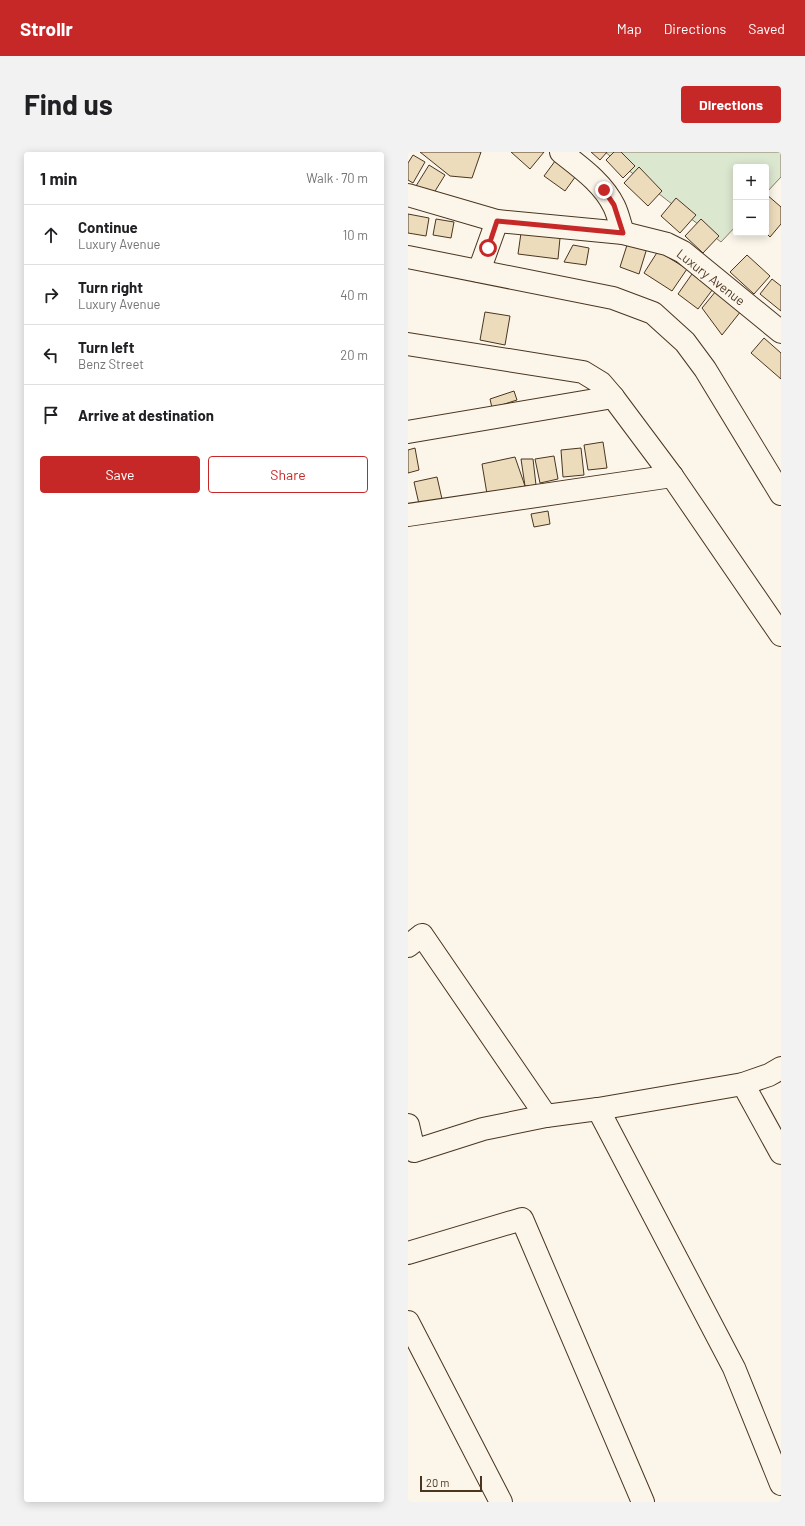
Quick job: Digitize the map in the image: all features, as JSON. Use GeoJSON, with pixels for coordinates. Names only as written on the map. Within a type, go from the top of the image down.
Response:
{"type":"FeatureCollection","features":[{"type":"Feature","properties":{"kind":"street"},"geometry":{"type":"LineString","coordinates":[[561,152],[585,170],[604,190],[614,205],[623,233]]}},
{"type":"Feature","properties":{"kind":"street","name":"Luxury Avenue"},"geometry":{"type":"LineString","coordinates":[[408,196],[497,221],[623,233],[667,244],[683,252],[781,332]]}},
{"type":"Feature","properties":{"kind":"street"},"geometry":{"type":"LineString","coordinates":[[479,271],[497,221]]}},
{"type":"Feature","properties":{"kind":"street"},"geometry":{"type":"LineString","coordinates":[[408,257],[613,298],[653,313],[685,342],[705,369],[781,494]]}},
{"type":"Feature","properties":{"kind":"street"},"geometry":{"type":"LineString","coordinates":[[408,344],[584,372],[601,383],[672,476],[781,635]]}},
{"type":"Feature","properties":{"kind":"street"},"geometry":{"type":"LineString","coordinates":[[408,432],[613,397]]}},
{"type":"Feature","properties":{"kind":"street"},"geometry":{"type":"LineString","coordinates":[[408,515],[672,476]]}},
{"type":"Feature","properties":{"kind":"street"},"geometry":{"type":"LineString","coordinates":[[408,946],[422,936],[546,1116]]}},
{"type":"Feature","properties":{"kind":"street"},"geometry":{"type":"LineString","coordinates":[[408,1124],[414,1151],[483,1128],[546,1116],[598,1109],[743,1084],[769,1075],[781,1068]]}},
{"type":"Feature","properties":{"kind":"street"},"geometry":{"type":"LineString","coordinates":[[743,1084],[781,1153]]}},
{"type":"Feature","properties":{"kind":"street"},"geometry":{"type":"LineString","coordinates":[[598,1109],[734,1368],[781,1484]]}},
{"type":"Feature","properties":{"kind":"street"},"geometry":{"type":"LineString","coordinates":[[408,1254],[522,1218],[643,1502]]}},
{"type":"Feature","properties":{"kind":"street"},"geometry":{"type":"LineString","coordinates":[[408,1322],[501,1502]]}},
{"type":"Feature","properties":{"kind":"green space"},"geometry":{"type":"Polygon","coordinates":[[[605,152],[781,152],[781,177],[769,190],[769,164],[733,164],[733,229],[721,242],[605,152]]]}},
{"type":"Feature","properties":{"kind":"building"},"geometry":{"type":"Polygon","coordinates":[[[420,152],[481,152],[472,178],[450,176],[420,152]]]}},
{"type":"Feature","properties":{"kind":"building"},"geometry":{"type":"Polygon","coordinates":[[[511,152],[544,152],[530,169],[511,152]]]}},
{"type":"Feature","properties":{"kind":"building"},"geometry":{"type":"Polygon","coordinates":[[[591,152],[607,152],[600,160],[591,152]]]}},
{"type":"Feature","properties":{"kind":"building"},"geometry":{"type":"Polygon","coordinates":[[[614,152],[621,152],[635,166],[623,178],[606,160],[614,152]]]}},
{"type":"Feature","properties":{"kind":"building"},"geometry":{"type":"Polygon","coordinates":[[[561,153],[581,169],[565,191],[544,176],[561,153]]]}},
{"type":"Feature","properties":{"kind":"building"},"geometry":{"type":"Polygon","coordinates":[[[413,155],[425,162],[413,183],[408,180],[408,163],[413,155]]]}},
{"type":"Feature","properties":{"kind":"building"},"geometry":{"type":"Polygon","coordinates":[[[429,165],[445,175],[432,196],[416,186],[429,165]]]}},
{"type":"Feature","properties":{"kind":"building"},"geometry":{"type":"Polygon","coordinates":[[[639,167],[662,191],[648,206],[624,183],[639,167]]]}},
{"type":"Feature","properties":{"kind":"building"},"geometry":{"type":"Polygon","coordinates":[[[769,197],[781,207],[781,224],[770,237],[769,197]]]}},
{"type":"Feature","properties":{"kind":"building"},"geometry":{"type":"Polygon","coordinates":[[[676,198],[696,215],[680,233],[661,216],[676,198]]]}},
{"type":"Feature","properties":{"kind":"building"},"geometry":{"type":"Polygon","coordinates":[[[408,214],[429,218],[426,236],[408,233],[408,214]]]}},
{"type":"Feature","properties":{"kind":"building"},"geometry":{"type":"Polygon","coordinates":[[[436,219],[454,222],[451,238],[433,235],[436,219]]]}},
{"type":"Feature","properties":{"kind":"building"},"geometry":{"type":"Polygon","coordinates":[[[701,219],[719,236],[703,253],[685,236],[701,219]]]}},
{"type":"Feature","properties":{"kind":"building"},"geometry":{"type":"Polygon","coordinates":[[[521,233],[560,238],[558,259],[518,254],[521,233]]]}},
{"type":"Feature","properties":{"kind":"building"},"geometry":{"type":"Polygon","coordinates":[[[628,242],[647,248],[639,274],[620,267],[628,242]]]}},
{"type":"Feature","properties":{"kind":"building"},"geometry":{"type":"Polygon","coordinates":[[[573,245],[589,248],[586,265],[564,262],[573,245]]]}},
{"type":"Feature","properties":{"kind":"building"},"geometry":{"type":"Polygon","coordinates":[[[658,251],[687,269],[672,291],[644,273],[658,251]]]}},
{"type":"Feature","properties":{"kind":"building"},"geometry":{"type":"Polygon","coordinates":[[[747,255],[770,276],[754,294],[730,272],[747,255]]]}},
{"type":"Feature","properties":{"kind":"building"},"geometry":{"type":"Polygon","coordinates":[[[692,274],[713,289],[698,309],[678,294],[692,274]]]}},
{"type":"Feature","properties":{"kind":"building"},"geometry":{"type":"Polygon","coordinates":[[[772,279],[781,286],[781,311],[760,294],[772,279]]]}},
{"type":"Feature","properties":{"kind":"building"},"geometry":{"type":"Polygon","coordinates":[[[716,291],[741,311],[722,335],[702,308],[716,291]]]}},
{"type":"Feature","properties":{"kind":"building"},"geometry":{"type":"Polygon","coordinates":[[[485,312],[510,316],[505,345],[480,340],[485,312]]]}},
{"type":"Feature","properties":{"kind":"building"},"geometry":{"type":"Polygon","coordinates":[[[764,338],[781,353],[781,379],[751,353],[764,338]]]}},
{"type":"Feature","properties":{"kind":"building"},"geometry":{"type":"Polygon","coordinates":[[[514,391],[517,400],[492,408],[490,399],[514,391]]]}},
{"type":"Feature","properties":{"kind":"building"},"geometry":{"type":"Polygon","coordinates":[[[603,442],[607,468],[588,470],[584,445],[603,442]]]}},
{"type":"Feature","properties":{"kind":"building"},"geometry":{"type":"Polygon","coordinates":[[[415,448],[419,470],[408,473],[408,450],[415,448]]]}},
{"type":"Feature","properties":{"kind":"building"},"geometry":{"type":"Polygon","coordinates":[[[581,448],[584,475],[563,477],[561,450],[581,448]]]}},
{"type":"Feature","properties":{"kind":"building"},"geometry":{"type":"Polygon","coordinates":[[[554,456],[558,479],[540,483],[535,459],[554,456]]]}},
{"type":"Feature","properties":{"kind":"building"},"geometry":{"type":"Polygon","coordinates":[[[515,457],[525,486],[487,494],[482,464],[515,457]]]}},
{"type":"Feature","properties":{"kind":"building"},"geometry":{"type":"Polygon","coordinates":[[[521,459],[533,459],[536,485],[525,486],[521,459]]]}},
{"type":"Feature","properties":{"kind":"building"},"geometry":{"type":"Polygon","coordinates":[[[437,477],[442,499],[419,504],[414,482],[437,477]]]}},
{"type":"Feature","properties":{"kind":"building"},"geometry":{"type":"Polygon","coordinates":[[[548,511],[550,524],[534,527],[531,514],[548,511]]]}},
{"type":"Feature","properties":{"kind":"route"},"geometry":{"type":"LineString","coordinates":[[488,248],[497,221],[623,233],[614,205],[604,190]]}}]}
